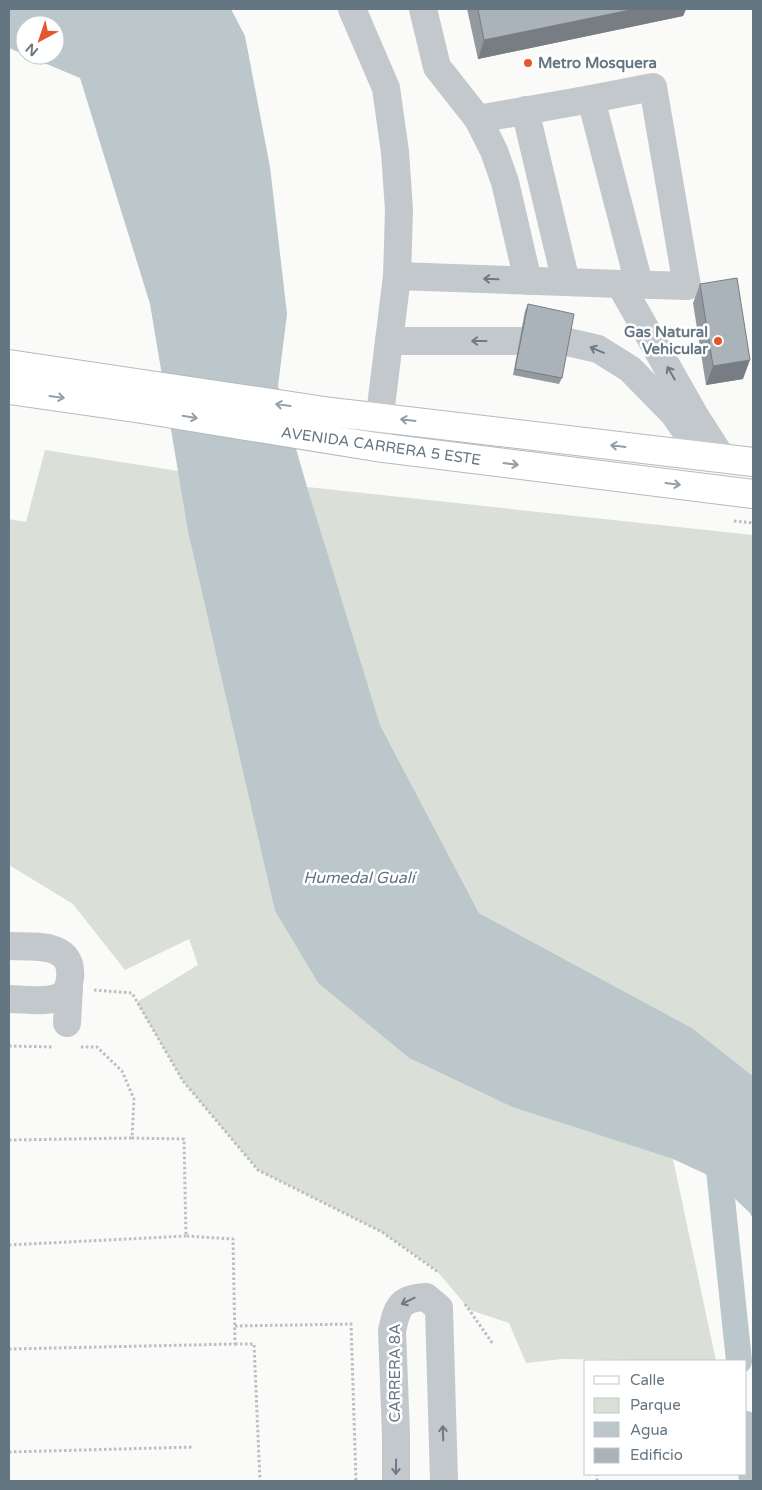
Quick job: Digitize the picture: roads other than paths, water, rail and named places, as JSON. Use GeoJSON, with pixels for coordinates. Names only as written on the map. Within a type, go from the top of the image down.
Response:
{"type":"FeatureCollection","features":[{"type":"Feature","properties":{"kind":"main road","name":"AVENIDA CARRERA 5 ESTE"},"geometry":{"type":"LineString","coordinates":[[9,364],[331,412],[753,462]]}},
{"type":"Feature","properties":{"kind":"main road","name":"AVENIDA CARRERA 5 ESTE"},"geometry":{"type":"LineString","coordinates":[[9,390],[142,409],[376,447],[753,494]]}},
{"type":"Feature","properties":{"kind":"street"},"geometry":{"type":"LineString","coordinates":[[352,9],[386,88],[395,152],[399,210],[397,276],[376,447]]}},
{"type":"Feature","properties":{"kind":"street"},"geometry":{"type":"LineString","coordinates":[[423,9],[437,67],[478,119],[494,152],[504,182],[528,281]]}},
{"type":"Feature","properties":{"kind":"street"},"geometry":{"type":"LineString","coordinates":[[397,276],[687,286],[653,87],[478,119]]}},
{"type":"Feature","properties":{"kind":"street"},"geometry":{"type":"LineString","coordinates":[[591,98],[629,284],[696,416],[712,457]]}},
{"type":"Feature","properties":{"kind":"street"},"geometry":{"type":"LineString","coordinates":[[525,110],[566,282]]}},
{"type":"Feature","properties":{"kind":"street"},"geometry":{"type":"LineString","coordinates":[[389,341],[520,341]]}},
{"type":"Feature","properties":{"kind":"street"},"geometry":{"type":"LineString","coordinates":[[568,342],[598,349],[630,369],[674,414],[712,457]]}},
{"type":"Feature","properties":{"kind":"street"},"geometry":{"type":"LineString","coordinates":[[9,946],[46,947],[60,951],[67,959],[70,973],[66,1022]]}},
{"type":"Feature","properties":{"kind":"street"},"geometry":{"type":"LineString","coordinates":[[9,999],[48,1000],[61,996],[69,988]]}},
{"type":"Feature","properties":{"kind":"street","name":"CARRERA 8A"},"geometry":{"type":"LineString","coordinates":[[396,1481],[392,1331],[395,1316],[401,1304],[412,1297],[426,1297],[440,1308],[444,1481]]}},
{"type":"Feature","properties":{"kind":"water","name":"Humedal Gualí"},"geometry":{"type":"Polygon","coordinates":[[[9,9],[231,9],[245,36],[270,167],[287,314],[278,386],[380,725],[479,913],[692,1028],[753,1076],[753,1219],[750,1213],[712,1177],[673,1159],[512,1107],[409,1058],[318,983],[275,911],[188,531],[150,304],[80,78],[49,65],[65,65],[65,15],[15,15],[15,51],[9,48],[9,9]]]}},
{"type":"Feature","properties":{"kind":"waterway"},"geometry":{"type":"LineString","coordinates":[[717,1151],[739,1360]]}},
{"type":"Feature","properties":{"kind":"waterway"},"geometry":{"type":"LineString","coordinates":[[747,1434],[752,1481]]}},
{"type":"Feature","properties":{"kind":"place","name":"Metro Mosquera"},"geometry":{"type":"Point","coordinates":[528,63]}},
{"type":"Feature","properties":{"kind":"place","name":"Gas Natural Vehicular"},"geometry":{"type":"Point","coordinates":[718,341]}}]}
